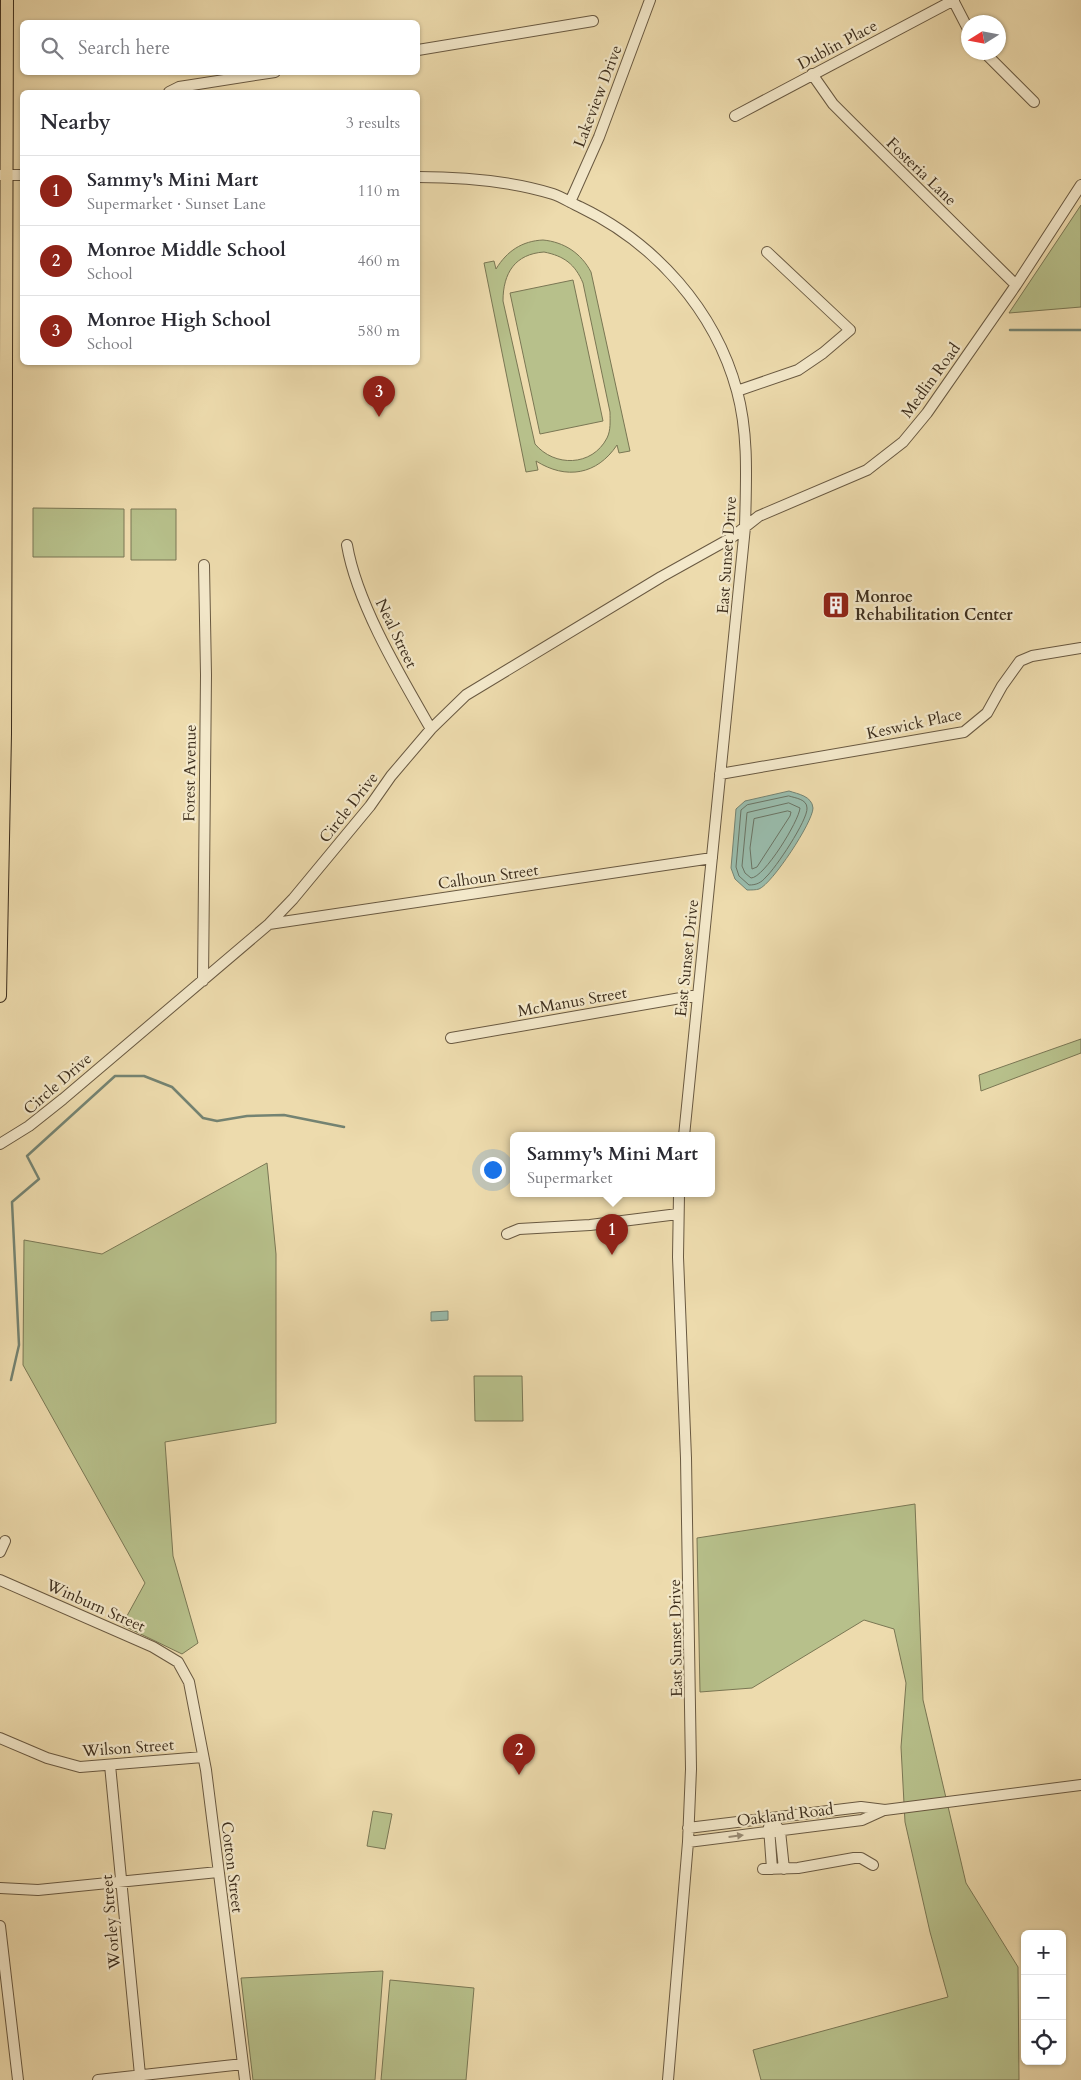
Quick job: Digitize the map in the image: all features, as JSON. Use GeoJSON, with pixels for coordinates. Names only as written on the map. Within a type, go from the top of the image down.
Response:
{"type":"FeatureCollection","features":[{"type":"Feature","properties":{"kind":"main road"},"geometry":{"type":"LineString","coordinates":[[0,996],[3,175],[7,0]]}},
{"type":"Feature","properties":{"kind":"street","name":"Lakeview Drive"},"geometry":{"type":"LineString","coordinates":[[570,202],[599,137],[650,0]]}},
{"type":"Feature","properties":{"kind":"street"},"geometry":{"type":"LineString","coordinates":[[954,0],[961,15]]}},
{"type":"Feature","properties":{"kind":"street","name":"Dublin Place"},"geometry":{"type":"LineString","coordinates":[[735,116],[954,0]]}},
{"type":"Feature","properties":{"kind":"street"},"geometry":{"type":"LineString","coordinates":[[420,50],[593,21]]}},
{"type":"Feature","properties":{"kind":"street"},"geometry":{"type":"LineString","coordinates":[[992,60],[1034,102]]}},
{"type":"Feature","properties":{"kind":"street","name":"Fosteria Lane"},"geometry":{"type":"LineString","coordinates":[[812,74],[833,104],[852,124],[1016,284]]}},
{"type":"Feature","properties":{"kind":"street"},"geometry":{"type":"LineString","coordinates":[[174,90],[179,87],[256,75]]}},
{"type":"Feature","properties":{"kind":"street"},"geometry":{"type":"LineString","coordinates":[[3,175],[20,175]]}},
{"type":"Feature","properties":{"kind":"street","name":"East Sunset Drive"},"geometry":{"type":"LineString","coordinates":[[420,177],[489,182],[553,194],[609,221],[652,254],[679,282],[712,330],[737,391],[745,444],[745,527],[684,1132]]}},
{"type":"Feature","properties":{"kind":"street","name":"Medlin Road"},"geometry":{"type":"LineString","coordinates":[[745,527],[759,516],[867,470],[903,442],[927,413],[1016,284],[1081,185]]}},
{"type":"Feature","properties":{"kind":"street"},"geometry":{"type":"LineString","coordinates":[[737,391],[798,370],[823,353],[850,330],[767,252]]}},
{"type":"Feature","properties":{"kind":"street","name":"Circle Drive"},"geometry":{"type":"LineString","coordinates":[[0,1144],[41,1117],[269,924],[293,899],[431,730],[466,695],[652,582],[731,538],[745,527]]}},
{"type":"Feature","properties":{"kind":"street","name":"Neal Street"},"geometry":{"type":"LineString","coordinates":[[347,545],[351,565],[360,590],[396,666],[431,730]]}},
{"type":"Feature","properties":{"kind":"street","name":"Forest Avenue"},"geometry":{"type":"LineString","coordinates":[[203,981],[206,675],[204,565]]}},
{"type":"Feature","properties":{"kind":"street","name":"Keswick Place"},"geometry":{"type":"LineString","coordinates":[[720,774],[964,732],[987,713],[1002,686],[1020,662],[1032,656],[1081,648]]}},
{"type":"Feature","properties":{"kind":"street","name":"Calhoun Street"},"geometry":{"type":"LineString","coordinates":[[269,924],[712,858]]}},
{"type":"Feature","properties":{"kind":"street","name":"McManus Street"},"geometry":{"type":"LineString","coordinates":[[450,1038],[698,994]]}},
{"type":"Feature","properties":{"kind":"street","name":"East Sunset Drive"},"geometry":{"type":"LineString","coordinates":[[668,2080],[688,1842],[692,1690],[679,1197]]}},
{"type":"Feature","properties":{"kind":"street"},"geometry":{"type":"LineString","coordinates":[[507,1234],[519,1229],[590,1225],[678,1214]]}},
{"type":"Feature","properties":{"kind":"street"},"geometry":{"type":"LineString","coordinates":[[0,1552],[5,1541]]}},
{"type":"Feature","properties":{"kind":"street","name":"Winburn Street"},"geometry":{"type":"LineString","coordinates":[[0,1580],[136,1639],[178,1662]]}},
{"type":"Feature","properties":{"kind":"street","name":"Cotton Street"},"geometry":{"type":"LineString","coordinates":[[178,1662],[189,1682],[204,1757],[245,2080]]}},
{"type":"Feature","properties":{"kind":"street","name":"Wilson Street"},"geometry":{"type":"LineString","coordinates":[[0,1738],[55,1760],[80,1767],[204,1757]]}},
{"type":"Feature","properties":{"kind":"street","name":"Worley Street"},"geometry":{"type":"LineString","coordinates":[[110,1765],[140,2075]]}},
{"type":"Feature","properties":{"kind":"street","name":"Oakland Road"},"geometry":{"type":"LineString","coordinates":[[688,1828],[861,1808],[884,1810],[1081,1785]]}},
{"type":"Feature","properties":{"kind":"street","name":"Oakland Road"},"geometry":{"type":"LineString","coordinates":[[688,1842],[862,1820],[884,1810]]}},
{"type":"Feature","properties":{"kind":"street"},"geometry":{"type":"LineString","coordinates":[[771,1818],[780,1830],[784,1869]]}},
{"type":"Feature","properties":{"kind":"street"},"geometry":{"type":"LineString","coordinates":[[771,1818],[768,1832],[768,1869],[784,1869],[854,1858],[861,1858],[874,1865]]}},
{"type":"Feature","properties":{"kind":"street"},"geometry":{"type":"LineString","coordinates":[[0,1888],[38,1890],[218,1872]]}},
{"type":"Feature","properties":{"kind":"street"},"geometry":{"type":"LineString","coordinates":[[0,1926],[4,1988],[18,2080]]}},
{"type":"Feature","properties":{"kind":"street"},"geometry":{"type":"LineString","coordinates":[[98,2080],[243,2064]]}},
{"type":"Feature","properties":{"kind":"green space"},"geometry":{"type":"Polygon","coordinates":[[[1081,205],[1081,307],[1009,313],[1081,205]]]}},
{"type":"Feature","properties":{"kind":"green space"},"geometry":{"type":"Polygon","coordinates":[[[551,241],[565,246],[582,259],[591,272],[630,451],[619,453],[617,445],[600,463],[580,471],[559,471],[536,461],[538,470],[526,472],[484,263],[494,261],[496,269],[510,252],[528,242],[551,241]],[[544,252],[518,261],[508,274],[505,282],[503,301],[535,444],[552,457],[572,461],[583,459],[600,448],[609,432],[610,412],[583,283],[580,276],[568,262],[544,252]]]}},
{"type":"Feature","properties":{"kind":"green space"},"geometry":{"type":"Polygon","coordinates":[[[573,280],[603,421],[540,434],[510,293],[573,280]]]}},
{"type":"Feature","properties":{"kind":"green space"},"geometry":{"type":"Polygon","coordinates":[[[33,508],[124,509],[124,557],[33,557],[33,508]]]}},
{"type":"Feature","properties":{"kind":"green space"},"geometry":{"type":"Polygon","coordinates":[[[131,509],[176,509],[176,560],[131,560],[131,509]]]}},
{"type":"Feature","properties":{"kind":"green space"},"geometry":{"type":"Polygon","coordinates":[[[1081,1039],[1081,1053],[981,1091],[979,1075],[1081,1039]]]}},
{"type":"Feature","properties":{"kind":"green space"},"geometry":{"type":"Polygon","coordinates":[[[267,1163],[276,1254],[276,1423],[165,1442],[173,1556],[198,1643],[182,1654],[122,1625],[145,1583],[23,1365],[24,1240],[102,1254],[267,1163]]]}},
{"type":"Feature","properties":{"kind":"green space"},"geometry":{"type":"Polygon","coordinates":[[[474,1376],[522,1376],[523,1421],[475,1421],[474,1376]]]}},
{"type":"Feature","properties":{"kind":"green space"},"geometry":{"type":"Polygon","coordinates":[[[915,1504],[923,1700],[966,1883],[1018,1967],[1019,2080],[761,2080],[753,2050],[948,1997],[930,1932],[905,1822],[901,1747],[906,1683],[894,1629],[864,1620],[752,1688],[700,1692],[697,1538],[915,1504]]]}},
{"type":"Feature","properties":{"kind":"green space"},"geometry":{"type":"Polygon","coordinates":[[[373,1811],[392,1814],[385,1849],[367,1846],[373,1811]]]}},
{"type":"Feature","properties":{"kind":"green space"},"geometry":{"type":"Polygon","coordinates":[[[383,1971],[375,2080],[253,2080],[241,1978],[383,1971]]]}},
{"type":"Feature","properties":{"kind":"green space"},"geometry":{"type":"Polygon","coordinates":[[[390,1980],[474,1988],[466,2080],[381,2080],[390,1980]]]}},
{"type":"Feature","properties":{"kind":"water"},"geometry":{"type":"Polygon","coordinates":[[[789,791],[804,796],[810,801],[813,808],[811,815],[799,838],[773,876],[759,889],[747,890],[735,879],[731,868],[736,809],[745,801],[789,791]]]}},
{"type":"Feature","properties":{"kind":"water"},"geometry":{"type":"Polygon","coordinates":[[[448,1311],[448,1320],[431,1321],[431,1312],[448,1311]]]}},
{"type":"Feature","properties":{"kind":"waterway"},"geometry":{"type":"LineString","coordinates":[[1010,330],[1081,330]]}},
{"type":"Feature","properties":{"kind":"waterway"},"geometry":{"type":"LineString","coordinates":[[11,1380],[19,1345],[12,1202],[39,1179],[27,1156],[115,1076],[144,1076],[172,1087],[203,1118],[217,1121],[247,1116],[284,1115],[344,1127]]}},
{"type":"Feature","properties":{"kind":"place","name":"Monroe High School"},"geometry":{"type":"Point","coordinates":[379,417]}},
{"type":"Feature","properties":{"kind":"place","name":"Monroe Rehabilitation Center"},"geometry":{"type":"Point","coordinates":[836,605]}},
{"type":"Feature","properties":{"kind":"place","name":"Sammy's Mini Mart"},"geometry":{"type":"Point","coordinates":[612,1255]}},
{"type":"Feature","properties":{"kind":"place","name":"Monroe Middle School"},"geometry":{"type":"Point","coordinates":[519,1775]}}]}
